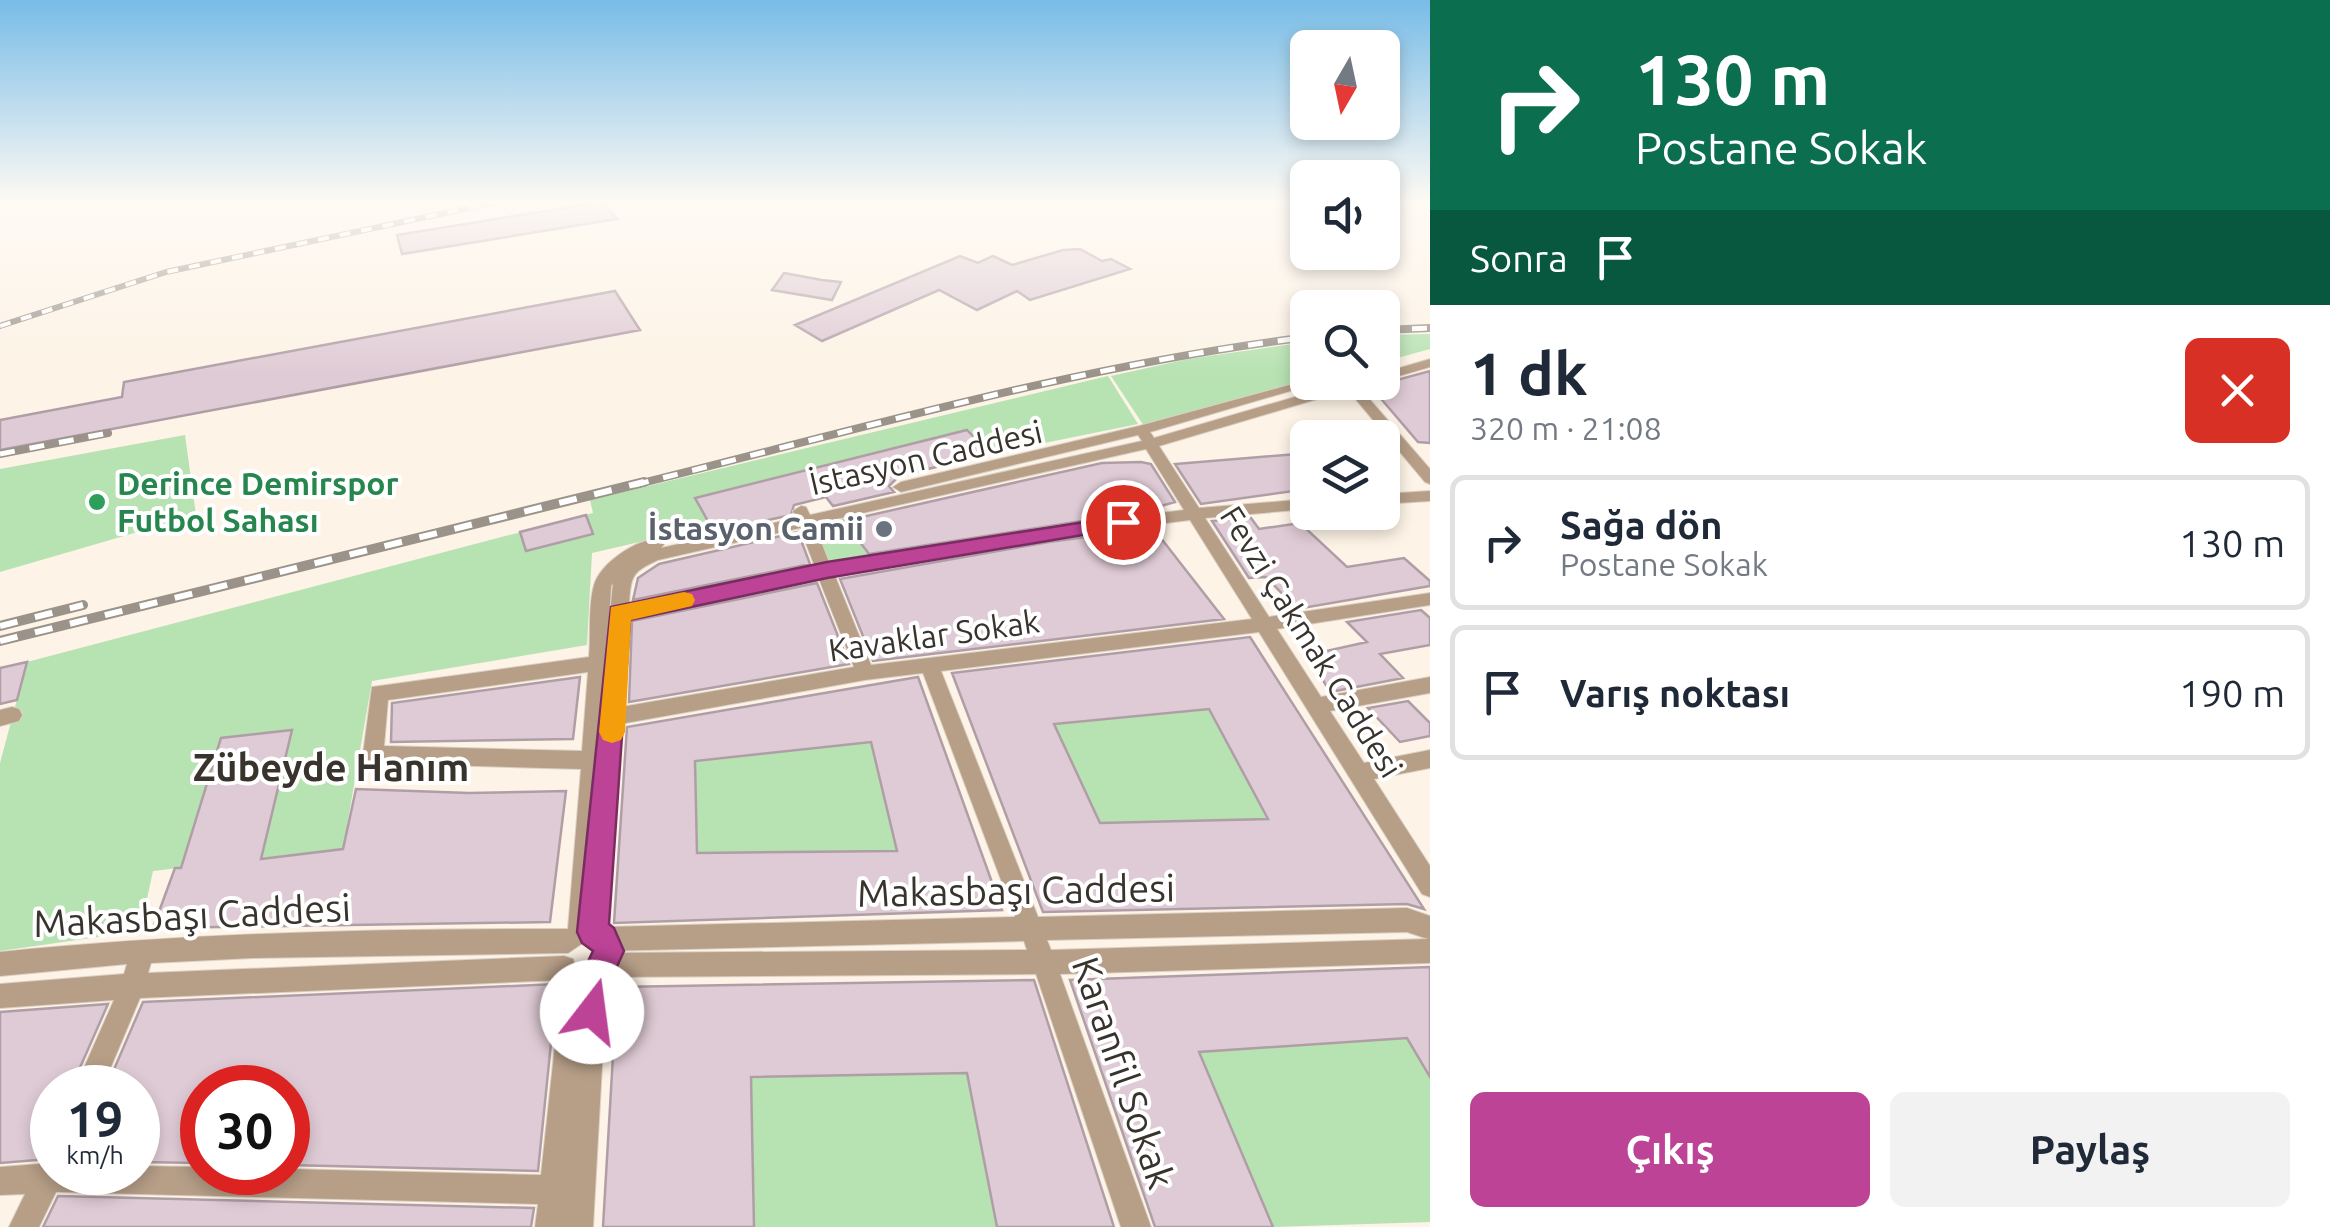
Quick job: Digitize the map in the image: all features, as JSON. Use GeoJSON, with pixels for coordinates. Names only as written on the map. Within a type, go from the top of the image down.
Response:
{"type":"FeatureCollection","features":[{"type":"Feature","properties":{"kind":"street"},"geometry":{"type":"LineString","coordinates":[[1400,359],[1430,351]]}},
{"type":"Feature","properties":{"kind":"street"},"geometry":{"type":"LineString","coordinates":[[1400,372],[1430,363]]}},
{"type":"Feature","properties":{"kind":"street","name":"İstasyon Caddesi"},"geometry":{"type":"LineString","coordinates":[[1146,437],[1290,390]]}},
{"type":"Feature","properties":{"kind":"street","name":"İstasyon Caddesi"},"geometry":{"type":"LineString","coordinates":[[585,972],[562,954],[586,936],[613,717],[622,582],[630,566],[654,554],[804,516],[1293,400]]}},
{"type":"Feature","properties":{"kind":"street"},"geometry":{"type":"LineString","coordinates":[[1369,400],[1430,478]]}},
{"type":"Feature","properties":{"kind":"street","name":"Fevzi Çakmak Caddesi"},"geometry":{"type":"LineString","coordinates":[[1146,437],[1430,886]]}},
{"type":"Feature","properties":{"kind":"street"},"geometry":{"type":"LineString","coordinates":[[1400,498],[1430,496]]}},
{"type":"Feature","properties":{"kind":"street"},"geometry":{"type":"LineString","coordinates":[[620,613],[827,570],[1193,511],[1290,505]]}},
{"type":"Feature","properties":{"kind":"street"},"geometry":{"type":"LineString","coordinates":[[804,516],[865,674]]}},
{"type":"Feature","properties":{"kind":"street","name":"İstasyon Caddesi"},"geometry":{"type":"LineString","coordinates":[[586,936],[589,760],[603,584],[630,552],[804,516]]}},
{"type":"Feature","properties":{"kind":"street","name":"Kavaklar Sokak"},"geometry":{"type":"LineString","coordinates":[[613,717],[865,674],[1266,624],[1430,599]]}},
{"type":"Feature","properties":{"kind":"street"},"geometry":{"type":"LineString","coordinates":[[589,760],[373,754],[379,692],[596,663]]}},
{"type":"Feature","properties":{"kind":"street","name":"Karanfil Sokak"},"geometry":{"type":"LineString","coordinates":[[929,665],[1044,962],[1136,1227]]}},
{"type":"Feature","properties":{"kind":"street"},"geometry":{"type":"LineString","coordinates":[[1318,705],[1430,685]]}},
{"type":"Feature","properties":{"kind":"street"},"geometry":{"type":"LineString","coordinates":[[1358,773],[1430,759]]}},
{"type":"Feature","properties":{"kind":"street","name":"Makasbaşı Caddesi"},"geometry":{"type":"LineString","coordinates":[[0,964],[142,951],[586,936],[1407,920],[1430,928]]}},
{"type":"Feature","properties":{"kind":"street","name":"İstasyon Caddesi"},"geometry":{"type":"LineString","coordinates":[[550,1227],[585,972],[608,951],[586,936]]}},
{"type":"Feature","properties":{"kind":"street"},"geometry":{"type":"LineString","coordinates":[[98,1065],[134,986],[142,951]]}},
{"type":"Feature","properties":{"kind":"street","name":"Makasbaşı Caddesi"},"geometry":{"type":"LineString","coordinates":[[0,996],[134,986],[1430,951]]}},
{"type":"Feature","properties":{"kind":"street"},"geometry":{"type":"LineString","coordinates":[[578,1227],[585,972]]}},
{"type":"Feature","properties":{"kind":"street"},"geometry":{"type":"LineString","coordinates":[[0,1181],[30,1176]]}},
{"type":"Feature","properties":{"kind":"street"},"geometry":{"type":"LineString","coordinates":[[160,1177],[553,1190]]}},
{"type":"Feature","properties":{"kind":"street"},"geometry":{"type":"LineString","coordinates":[[24,1227],[39,1195]]}},
{"type":"Feature","properties":{"kind":"green space"},"geometry":{"type":"Polygon","coordinates":[[[1430,334],[1430,349],[1400,357],[1400,335],[1430,334]]]}},
{"type":"Feature","properties":{"kind":"green space"},"geometry":{"type":"Polygon","coordinates":[[[1290,344],[1290,387],[1144,426],[1111,376],[1188,359],[1290,344]]]}},
{"type":"Feature","properties":{"kind":"green space"},"geometry":{"type":"Polygon","coordinates":[[[1108,376],[1138,424],[990,454],[967,430],[749,484],[768,512],[592,553],[587,645],[372,681],[343,849],[153,871],[140,931],[0,951],[0,763],[27,662],[593,513],[590,500],[1108,376]]]}},
{"type":"Feature","properties":{"kind":"green space","name":"Derince Demirspor Futbol Sahası"},"geometry":{"type":"Polygon","coordinates":[[[185,435],[196,515],[0,572],[0,469],[185,435]]]}},
{"type":"Feature","properties":{"kind":"green space"},"geometry":{"type":"Polygon","coordinates":[[[842,515],[872,559],[829,567],[810,522],[842,515]]]}},
{"type":"Feature","properties":{"kind":"green space"},"geometry":{"type":"Polygon","coordinates":[[[1209,709],[1268,819],[1100,823],[1054,724],[1209,709]]]}},
{"type":"Feature","properties":{"kind":"green space"},"geometry":{"type":"Polygon","coordinates":[[[871,742],[897,851],[697,853],[695,761],[871,742]]]}},
{"type":"Feature","properties":{"kind":"green space"},"geometry":{"type":"Polygon","coordinates":[[[1407,1038],[1430,1077],[1430,1222],[1273,1227],[1199,1052],[1407,1038]]]}},
{"type":"Feature","properties":{"kind":"green space"},"geometry":{"type":"Polygon","coordinates":[[[967,1073],[997,1227],[754,1227],[751,1077],[967,1073]]]}},
{"type":"Feature","properties":{"kind":"building"},"geometry":{"type":"Polygon","coordinates":[[[952,259],[978,263],[1000,259],[1012,265],[1032,259],[1111,259],[1130,269],[1030,300],[1017,291],[977,310],[939,290],[822,341],[795,325],[952,259]]]}},
{"type":"Feature","properties":{"kind":"building"},"geometry":{"type":"Polygon","coordinates":[[[784,273],[841,282],[832,300],[772,290],[784,273]]]}},
{"type":"Feature","properties":{"kind":"building"},"geometry":{"type":"Polygon","coordinates":[[[615,291],[640,330],[0,450],[0,420],[122,397],[124,382],[615,291]]]}},
{"type":"Feature","properties":{"kind":"building"},"geometry":{"type":"Polygon","coordinates":[[[1430,371],[1430,443],[1418,442],[1382,400],[1400,400],[1400,379],[1430,371]]]}},
{"type":"Feature","properties":{"kind":"building"},"geometry":{"type":"Polygon","coordinates":[[[967,430],[990,454],[899,476],[889,486],[894,492],[833,506],[826,497],[794,505],[791,515],[714,532],[695,498],[967,430]]]}},
{"type":"Feature","properties":{"kind":"building"},"geometry":{"type":"Polygon","coordinates":[[[1290,454],[1290,492],[1201,504],[1175,464],[1290,454]]]}},
{"type":"Feature","properties":{"kind":"building"},"geometry":{"type":"Polygon","coordinates":[[[1102,463],[1151,464],[1175,502],[1140,512],[869,554],[844,521],[1102,463]]]}},
{"type":"Feature","properties":{"kind":"building"},"geometry":{"type":"Polygon","coordinates":[[[586,515],[593,534],[526,551],[520,532],[586,515]]]}},
{"type":"Feature","properties":{"kind":"building"},"geometry":{"type":"Polygon","coordinates":[[[1251,518],[1259,529],[1290,524],[1290,530],[1307,530],[1347,567],[1404,558],[1430,581],[1430,586],[1297,609],[1266,577],[1249,578],[1212,521],[1251,518]]]}},
{"type":"Feature","properties":{"kind":"building"},"geometry":{"type":"Polygon","coordinates":[[[1153,528],[1224,619],[873,661],[840,579],[1049,542],[1153,528]]]}},
{"type":"Feature","properties":{"kind":"building"},"geometry":{"type":"Polygon","coordinates":[[[798,532],[810,564],[633,600],[638,578],[659,564],[798,532]]]}},
{"type":"Feature","properties":{"kind":"building"},"geometry":{"type":"Polygon","coordinates":[[[817,583],[849,664],[629,702],[632,621],[817,583]]]}},
{"type":"Feature","properties":{"kind":"building"},"geometry":{"type":"Polygon","coordinates":[[[1421,610],[1430,618],[1430,645],[1380,654],[1403,678],[1330,692],[1308,655],[1367,642],[1347,622],[1421,610]]]}},
{"type":"Feature","properties":{"kind":"building"},"geometry":{"type":"Polygon","coordinates":[[[1250,637],[1424,909],[1407,904],[1043,912],[952,673],[1250,637]],[[1209,709],[1054,724],[1100,823],[1268,819],[1209,709]]]}},
{"type":"Feature","properties":{"kind":"building"},"geometry":{"type":"Polygon","coordinates":[[[27,662],[17,700],[0,704],[0,668],[27,662]]]}},
{"type":"Feature","properties":{"kind":"building"},"geometry":{"type":"Polygon","coordinates":[[[580,677],[573,739],[391,742],[392,703],[580,677]]]}},
{"type":"Feature","properties":{"kind":"building"},"geometry":{"type":"Polygon","coordinates":[[[918,677],[1002,910],[614,923],[627,727],[918,677]],[[871,742],[695,761],[697,853],[897,851],[871,742]]]}},
{"type":"Feature","properties":{"kind":"building"},"geometry":{"type":"Polygon","coordinates":[[[1408,701],[1430,723],[1430,736],[1400,742],[1368,708],[1408,701]]]}},
{"type":"Feature","properties":{"kind":"building"},"geometry":{"type":"Polygon","coordinates":[[[292,730],[261,859],[343,849],[356,789],[566,791],[550,922],[153,928],[175,868],[181,868],[221,738],[292,730]]]}},
{"type":"Feature","properties":{"kind":"building"},"geometry":{"type":"Polygon","coordinates":[[[1430,967],[1430,1077],[1407,1038],[1199,1052],[1273,1227],[1155,1227],[1070,980],[1430,967]]]}},
{"type":"Feature","properties":{"kind":"building"},"geometry":{"type":"Polygon","coordinates":[[[1034,980],[1114,1227],[997,1227],[967,1073],[751,1077],[754,1227],[603,1227],[617,987],[1034,980]]]}},
{"type":"Feature","properties":{"kind":"building"},"geometry":{"type":"Polygon","coordinates":[[[557,984],[538,1171],[310,1166],[310,1065],[180,1065],[180,1163],[160,1162],[160,1065],[116,1065],[143,1002],[557,984]]]}},
{"type":"Feature","properties":{"kind":"building"},"geometry":{"type":"Polygon","coordinates":[[[108,1004],[81,1065],[30,1065],[30,1161],[0,1163],[0,1012],[108,1004]]]}},
{"type":"Feature","properties":{"kind":"building"},"geometry":{"type":"Polygon","coordinates":[[[58,1196],[534,1208],[531,1227],[43,1227],[58,1196]]]}},
{"type":"Feature","properties":{"kind":"railway"},"geometry":{"type":"LineString","coordinates":[[0,326],[166,272],[226,259]]}},
{"type":"Feature","properties":{"kind":"railway"},"geometry":{"type":"LineString","coordinates":[[1400,329],[1430,328],[1412,329]]}},
{"type":"Feature","properties":{"kind":"railway"},"geometry":{"type":"LineString","coordinates":[[634,485],[1053,382],[1290,340]]}},
{"type":"Feature","properties":{"kind":"railway"},"geometry":{"type":"LineString","coordinates":[[0,454],[108,433]]}},
{"type":"Feature","properties":{"kind":"railway"},"geometry":{"type":"LineString","coordinates":[[0,641],[644,482]]}},
{"type":"Feature","properties":{"kind":"railway"},"geometry":{"type":"LineString","coordinates":[[0,626],[83,605]]}},
{"type":"Feature","properties":{"kind":"slow traffic"},"geometry":{"type":"LineString","coordinates":[[612,732],[620,613],[684,600]]}},
{"type":"Feature","properties":{"kind":"place","name":"Derince Demirspor Futbol Sahası"},"geometry":{"type":"Point","coordinates":[97,502]}},
{"type":"Feature","properties":{"kind":"place","name":"İstasyon Camii"},"geometry":{"type":"Point","coordinates":[884,529]}},
{"type":"Feature","properties":{"kind":"district","name":"Zübeyde Hanım"},"geometry":{"type":"Point","coordinates":[331,768]}},
{"type":"Feature","properties":{"kind":"route"},"geometry":{"type":"LineString","coordinates":[[592,1012],[595,976],[608,958],[604,938],[593,932],[620,613],[827,570],[1123,522]]}}]}
